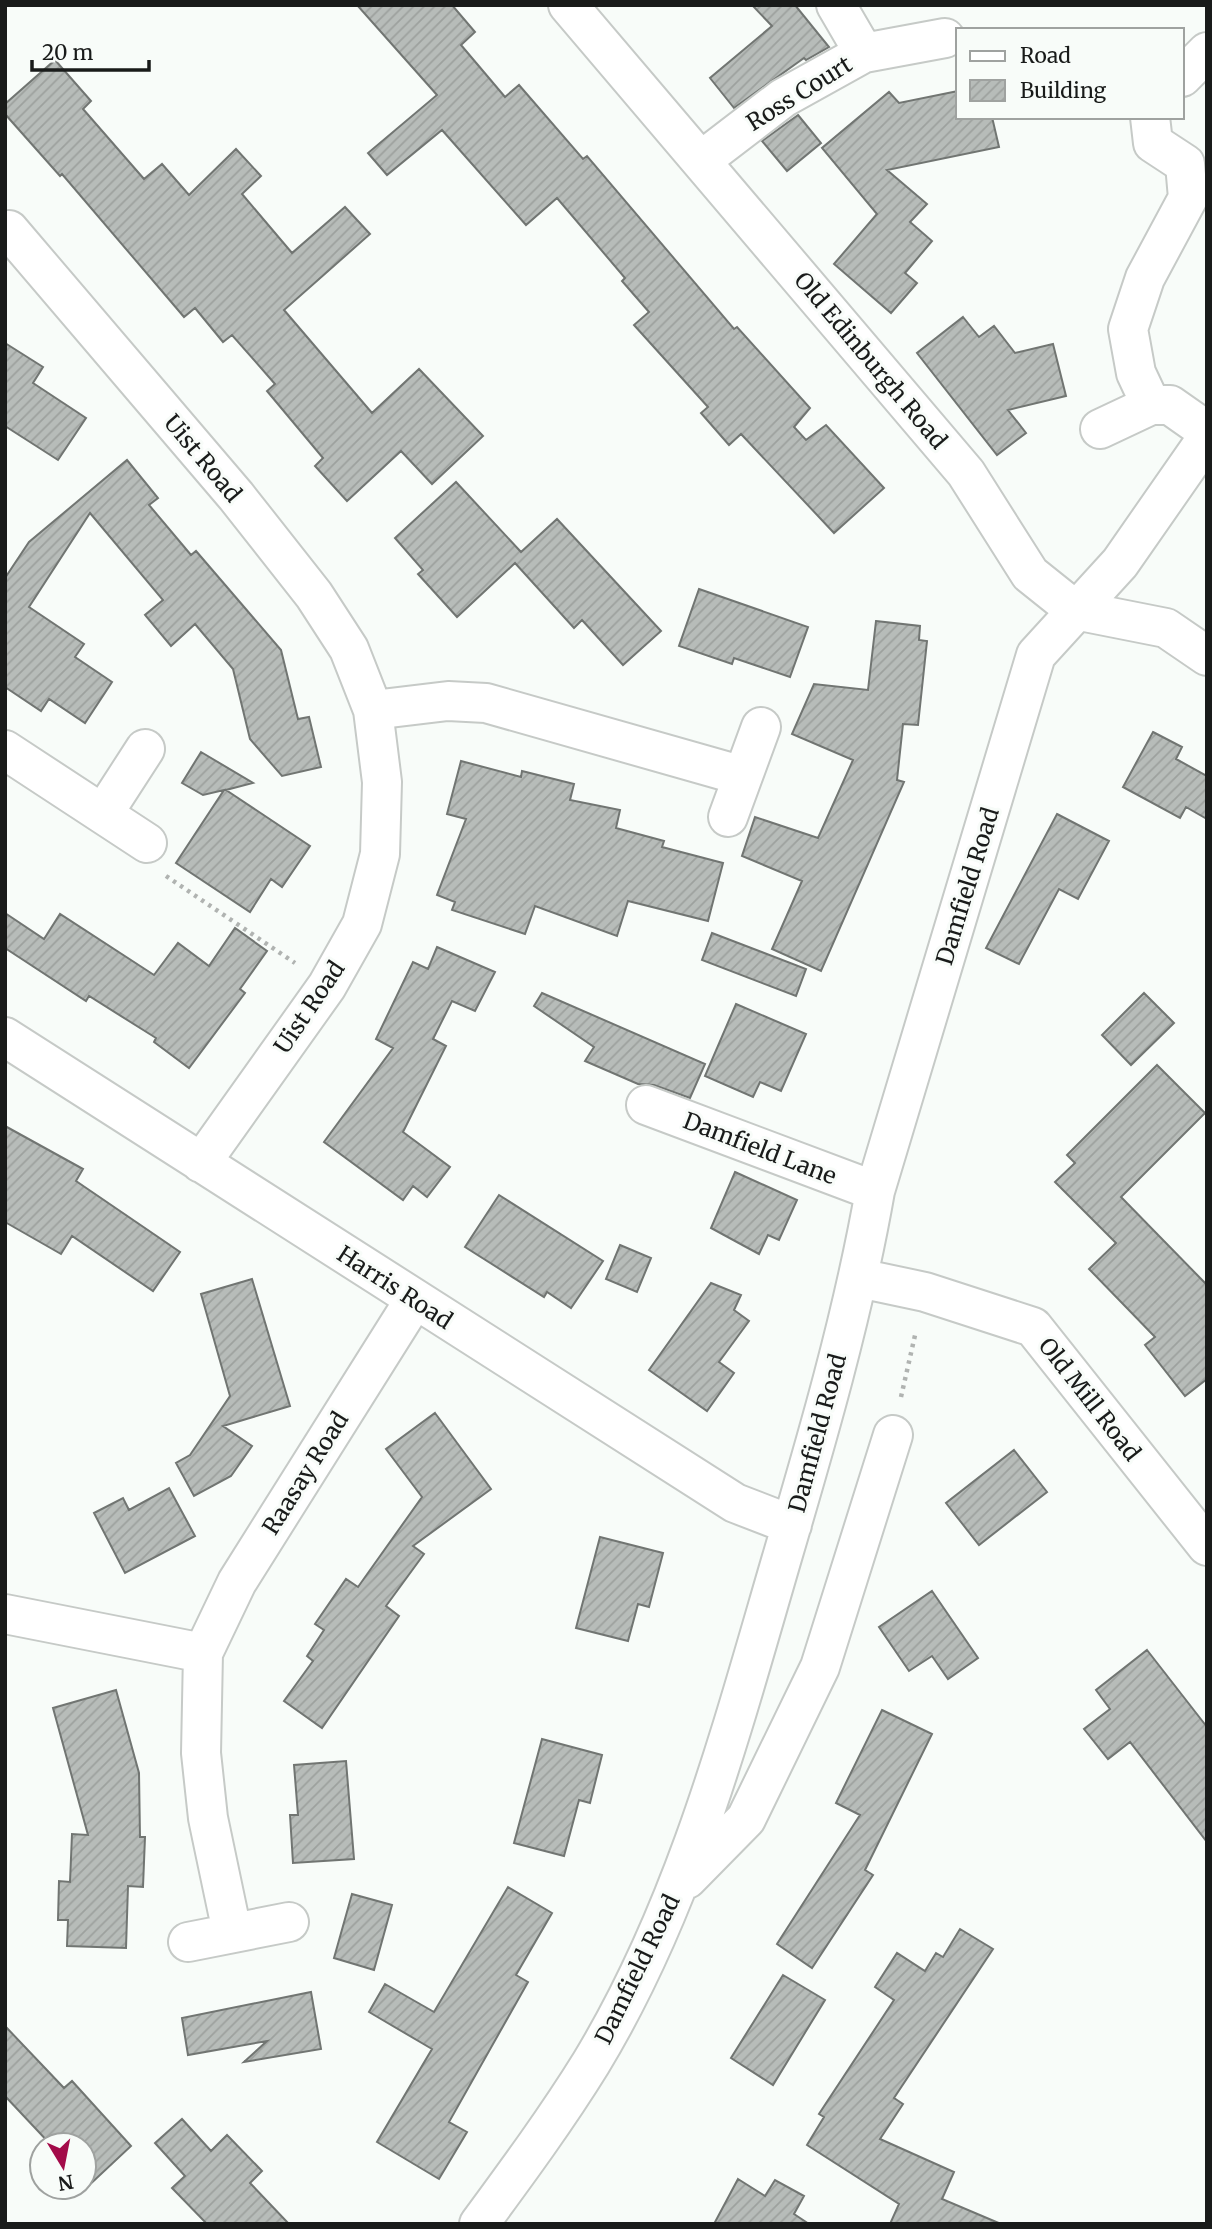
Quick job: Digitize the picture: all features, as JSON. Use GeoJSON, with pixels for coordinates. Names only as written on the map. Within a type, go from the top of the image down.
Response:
{"type":"FeatureCollection","features":[{"type":"Feature","properties":{"kind":"street","name":"Ross Court"},"geometry":{"type":"LineString","coordinates":[[836,5],[864,53]]}},
{"type":"Feature","properties":{"kind":"street","name":"Old Edinburgh Road"},"geometry":{"type":"LineString","coordinates":[[571,7],[966,472],[1030,574],[1075,610],[1166,628],[1207,656]]}},
{"type":"Feature","properties":{"kind":"street","name":"Ross Court"},"geometry":{"type":"LineString","coordinates":[[702,160],[783,98],[864,53],[884,47],[945,38]]}},
{"type":"Feature","properties":{"kind":"street"},"geometry":{"type":"LineString","coordinates":[[1184,76],[1207,52]]}},
{"type":"Feature","properties":{"kind":"street"},"geometry":{"type":"LineString","coordinates":[[1150,119],[1153,143],[1185,164],[1188,198],[1145,278],[1128,329],[1136,373],[1151,405]]}},
{"type":"Feature","properties":{"kind":"street","name":"Uist Road"},"geometry":{"type":"LineString","coordinates":[[6,230],[236,496],[314,595],[349,649],[373,710],[382,782],[380,854],[362,924],[327,986],[201,1163]]}},
{"type":"Feature","properties":{"kind":"street"},"geometry":{"type":"LineString","coordinates":[[1100,429],[1151,405],[1170,405],[1207,431]]}},
{"type":"Feature","properties":{"kind":"street","name":"Damfield Road"},"geometry":{"type":"LineString","coordinates":[[479,2224],[592,2062],[636,1978],[676,1891],[708,1806],[792,1525],[859,1278],[875,1191],[1036,655],[1120,563],[1207,438]]}},
{"type":"Feature","properties":{"kind":"street"},"geometry":{"type":"LineString","coordinates":[[373,710],[448,701],[486,703],[743,776]]}},
{"type":"Feature","properties":{"kind":"street"},"geometry":{"type":"LineString","coordinates":[[728,817],[761,727]]}},
{"type":"Feature","properties":{"kind":"street"},"geometry":{"type":"LineString","coordinates":[[103,814],[145,749]]}},
{"type":"Feature","properties":{"kind":"street"},"geometry":{"type":"LineString","coordinates":[[5,750],[147,843]]}},
{"type":"Feature","properties":{"kind":"street","name":"Harris Road"},"geometry":{"type":"LineString","coordinates":[[5,1037],[735,1503],[792,1525]]}},
{"type":"Feature","properties":{"kind":"street","name":"Damfield Lane"},"geometry":{"type":"LineString","coordinates":[[646,1105],[875,1191]]}},
{"type":"Feature","properties":{"kind":"street","name":"Old Mill Road"},"geometry":{"type":"LineString","coordinates":[[859,1278],[925,1292],[1033,1327],[1207,1546]]}},
{"type":"Feature","properties":{"kind":"street","name":"Raasay Road"},"geometry":{"type":"LineString","coordinates":[[232,1931],[208,1818],[201,1753],[204,1653],[237,1582],[415,1299]]}},
{"type":"Feature","properties":{"kind":"street"},"geometry":{"type":"LineString","coordinates":[[676,1891],[746,1819],[820,1667],[893,1435]]}},
{"type":"Feature","properties":{"kind":"street"},"geometry":{"type":"LineString","coordinates":[[5,1614],[204,1653]]}},
{"type":"Feature","properties":{"kind":"street"},"geometry":{"type":"LineString","coordinates":[[188,1942],[232,1931],[289,1922]]}},
{"type":"Feature","properties":{"kind":"path"},"geometry":{"type":"LineString","coordinates":[[147,843],[147,863],[327,986]]}},
{"type":"Feature","properties":{"kind":"path"},"geometry":{"type":"LineString","coordinates":[[893,1435],[925,1292]]}},
{"type":"Feature","properties":{"kind":"building"},"geometry":{"type":"Polygon","coordinates":[[[357,5],[452,5],[475,32],[461,45],[505,97],[519,85],[583,159],[587,156],[734,329],[737,327],[810,408],[794,427],[806,440],[826,425],[884,488],[834,533],[741,434],[729,445],[701,413],[708,407],[634,325],[649,312],[622,281],[625,278],[557,198],[526,225],[442,130],[387,175],[368,153],[437,95],[357,5]]]}},
{"type":"Feature","properties":{"kind":"building"},"geometry":{"type":"Polygon","coordinates":[[[752,5],[795,5],[829,47],[806,60],[804,58],[734,108],[710,78],[772,26],[752,5]]]}},
{"type":"Feature","properties":{"kind":"building"},"geometry":{"type":"Polygon","coordinates":[[[55,60],[91,101],[83,109],[144,179],[162,164],[189,195],[236,149],[261,176],[242,194],[292,253],[345,207],[370,234],[284,310],[372,413],[419,369],[483,436],[432,484],[401,451],[347,501],[315,466],[323,458],[267,391],[275,384],[232,335],[223,342],[195,308],[184,317],[62,174],[60,176],[5,114],[5,104],[55,60]]]}},
{"type":"Feature","properties":{"kind":"building"},"geometry":{"type":"Polygon","coordinates":[[[956,91],[956,119],[992,119],[999,147],[887,170],[927,204],[910,222],[932,241],[905,273],[917,283],[891,313],[834,264],[877,214],[822,148],[889,92],[899,103],[956,91]]]}},
{"type":"Feature","properties":{"kind":"building"},"geometry":{"type":"Polygon","coordinates":[[[798,115],[821,143],[787,171],[762,141],[798,115]]]}},
{"type":"Feature","properties":{"kind":"building"},"geometry":{"type":"Polygon","coordinates":[[[963,317],[979,337],[994,326],[1015,353],[1053,344],[1066,396],[1008,410],[1026,433],[997,455],[917,353],[963,317]]]}},
{"type":"Feature","properties":{"kind":"building"},"geometry":{"type":"Polygon","coordinates":[[[5,343],[43,367],[33,383],[86,418],[58,460],[5,426],[5,343]]]}},
{"type":"Feature","properties":{"kind":"building"},"geometry":{"type":"Polygon","coordinates":[[[127,460],[158,498],[149,505],[191,555],[196,551],[281,650],[298,719],[309,717],[321,767],[282,776],[250,739],[233,669],[195,624],[171,646],[145,615],[163,600],[90,513],[29,607],[84,644],[75,657],[112,682],[85,723],[49,699],[41,711],[5,687],[5,578],[29,542],[127,460]]]}},
{"type":"Feature","properties":{"kind":"building"},"geometry":{"type":"Polygon","coordinates":[[[456,482],[521,552],[557,519],[661,631],[623,665],[582,620],[574,628],[515,563],[457,617],[418,574],[423,570],[395,538],[456,482]]]}},
{"type":"Feature","properties":{"kind":"building"},"geometry":{"type":"Polygon","coordinates":[[[699,589],[808,627],[790,677],[734,658],[732,664],[679,646],[699,589]]]}},
{"type":"Feature","properties":{"kind":"building"},"geometry":{"type":"Polygon","coordinates":[[[876,621],[920,626],[919,640],[927,641],[918,725],[903,724],[897,780],[904,782],[821,971],[772,949],[802,881],[742,856],[755,817],[818,838],[853,760],[792,734],[814,684],[868,690],[876,621]]]}},
{"type":"Feature","properties":{"kind":"building"},"geometry":{"type":"Polygon","coordinates":[[[1153,732],[1182,747],[1176,759],[1207,776],[1207,819],[1186,807],[1180,818],[1123,787],[1153,732]]]}},
{"type":"Feature","properties":{"kind":"building"},"geometry":{"type":"Polygon","coordinates":[[[201,752],[253,783],[226,790],[310,846],[282,887],[271,879],[250,912],[176,863],[224,790],[203,795],[182,783],[201,752]]]}},
{"type":"Feature","properties":{"kind":"building"},"geometry":{"type":"Polygon","coordinates":[[[461,761],[521,777],[522,771],[574,784],[570,800],[620,810],[616,828],[664,841],[662,847],[723,863],[708,921],[628,901],[617,936],[535,906],[525,934],[452,910],[455,902],[437,895],[466,819],[447,814],[461,761]]]}},
{"type":"Feature","properties":{"kind":"building"},"geometry":{"type":"Polygon","coordinates":[[[1057,814],[1109,841],[1078,899],[1059,889],[1019,964],[986,948],[1057,814]]]}},
{"type":"Feature","properties":{"kind":"building"},"geometry":{"type":"Polygon","coordinates":[[[5,913],[44,939],[60,914],[154,975],[178,943],[209,966],[235,928],[267,951],[240,989],[245,993],[189,1068],[154,1042],[156,1038],[89,996],[86,1001],[5,948],[5,913]]]}},
{"type":"Feature","properties":{"kind":"building"},"geometry":{"type":"Polygon","coordinates":[[[712,933],[806,969],[796,996],[702,960],[712,933]]]}},
{"type":"Feature","properties":{"kind":"building"},"geometry":{"type":"Polygon","coordinates":[[[437,947],[495,972],[475,1011],[452,1001],[433,1039],[446,1046],[403,1132],[450,1167],[427,1197],[413,1186],[403,1200],[324,1142],[393,1048],[376,1039],[413,962],[428,969],[437,947]]]}},
{"type":"Feature","properties":{"kind":"building"},"geometry":{"type":"Polygon","coordinates":[[[542,993],[705,1064],[690,1098],[654,1085],[638,1084],[585,1061],[594,1047],[534,1006],[542,993]]]}},
{"type":"Feature","properties":{"kind":"building"},"geometry":{"type":"Polygon","coordinates":[[[1144,993],[1174,1023],[1131,1065],[1102,1035],[1144,993]]]}},
{"type":"Feature","properties":{"kind":"building"},"geometry":{"type":"Polygon","coordinates":[[[736,1004],[806,1034],[781,1091],[760,1082],[753,1097],[705,1076],[736,1004]]]}},
{"type":"Feature","properties":{"kind":"building"},"geometry":{"type":"Polygon","coordinates":[[[1157,1065],[1205,1113],[1121,1197],[1207,1285],[1207,1379],[1185,1396],[1145,1345],[1155,1337],[1089,1269],[1116,1243],[1055,1182],[1075,1163],[1067,1155],[1157,1065]]]}},
{"type":"Feature","properties":{"kind":"building"},"geometry":{"type":"Polygon","coordinates":[[[5,1126],[83,1169],[76,1181],[180,1252],[153,1291],[72,1236],[61,1254],[5,1222],[5,1126]]]}},
{"type":"Feature","properties":{"kind":"building"},"geometry":{"type":"Polygon","coordinates":[[[735,1172],[797,1200],[779,1240],[768,1235],[759,1254],[711,1228],[735,1172]]]}},
{"type":"Feature","properties":{"kind":"building"},"geometry":{"type":"Polygon","coordinates":[[[499,1195],[603,1261],[571,1308],[547,1292],[544,1297],[465,1247],[499,1195]]]}},
{"type":"Feature","properties":{"kind":"building"},"geometry":{"type":"Polygon","coordinates":[[[620,1245],[651,1258],[637,1292],[606,1279],[620,1245]]]}},
{"type":"Feature","properties":{"kind":"building"},"geometry":{"type":"Polygon","coordinates":[[[252,1279],[290,1406],[223,1426],[252,1446],[231,1476],[194,1496],[176,1463],[190,1455],[230,1396],[201,1294],[252,1279]]]}},
{"type":"Feature","properties":{"kind":"building"},"geometry":{"type":"Polygon","coordinates":[[[711,1283],[741,1295],[734,1310],[749,1321],[719,1362],[734,1373],[707,1411],[649,1370],[711,1283]]]}},
{"type":"Feature","properties":{"kind":"building"},"geometry":{"type":"Polygon","coordinates":[[[435,1413],[491,1489],[413,1546],[424,1554],[386,1606],[399,1616],[322,1728],[284,1701],[313,1661],[307,1656],[324,1630],[315,1624],[346,1579],[358,1587],[422,1497],[386,1449],[435,1413]]]}},
{"type":"Feature","properties":{"kind":"building"},"geometry":{"type":"Polygon","coordinates":[[[1014,1450],[1047,1492],[979,1545],[946,1503],[1014,1450]]]}},
{"type":"Feature","properties":{"kind":"building"},"geometry":{"type":"Polygon","coordinates":[[[169,1488],[195,1536],[125,1573],[94,1513],[123,1498],[129,1510],[169,1488]]]}},
{"type":"Feature","properties":{"kind":"building"},"geometry":{"type":"Polygon","coordinates":[[[600,1537],[663,1553],[649,1607],[638,1604],[628,1641],[576,1628],[600,1537]]]}},
{"type":"Feature","properties":{"kind":"building"},"geometry":{"type":"Polygon","coordinates":[[[932,1591],[978,1658],[948,1679],[932,1656],[909,1671],[879,1627],[932,1591]]]}},
{"type":"Feature","properties":{"kind":"building"},"geometry":{"type":"Polygon","coordinates":[[[1147,1650],[1207,1727],[1207,1842],[1130,1742],[1108,1759],[1084,1729],[1110,1709],[1096,1690],[1147,1650]]]}},
{"type":"Feature","properties":{"kind":"building"},"geometry":{"type":"Polygon","coordinates":[[[116,1690],[139,1773],[140,1837],[145,1837],[143,1887],[128,1886],[126,1948],[67,1946],[68,1920],[58,1920],[59,1881],[70,1882],[72,1834],[88,1835],[53,1708],[116,1690]]]}},
{"type":"Feature","properties":{"kind":"building"},"geometry":{"type":"Polygon","coordinates":[[[882,1710],[932,1734],[865,1870],[873,1875],[812,1968],[777,1944],[860,1815],[836,1803],[882,1710]]]}},
{"type":"Feature","properties":{"kind":"building"},"geometry":{"type":"Polygon","coordinates":[[[542,1739],[602,1755],[590,1803],[579,1800],[564,1856],[514,1843],[542,1739]]]}},
{"type":"Feature","properties":{"kind":"building"},"geometry":{"type":"Polygon","coordinates":[[[346,1761],[354,1859],[293,1863],[290,1815],[298,1815],[294,1765],[346,1761]]]}},
{"type":"Feature","properties":{"kind":"building"},"geometry":{"type":"Polygon","coordinates":[[[508,1887],[552,1913],[516,1975],[528,1982],[449,2122],[467,2132],[439,2179],[377,2142],[432,2049],[369,2012],[385,1984],[434,2012],[508,1887]]]}},
{"type":"Feature","properties":{"kind":"building"},"geometry":{"type":"Polygon","coordinates":[[[352,1894],[392,1905],[374,1970],[334,1958],[352,1894]]]}},
{"type":"Feature","properties":{"kind":"building"},"geometry":{"type":"Polygon","coordinates":[[[960,1929],[993,1949],[894,2098],[903,2104],[880,2139],[954,2172],[942,2199],[1001,2224],[890,2224],[899,2204],[807,2145],[824,2117],[819,2114],[894,2000],[875,1987],[897,1953],[925,1971],[936,1953],[943,1957],[960,1929]]]}},
{"type":"Feature","properties":{"kind":"building"},"geometry":{"type":"Polygon","coordinates":[[[783,1975],[825,2000],[773,2085],[731,2058],[783,1975]]]}},
{"type":"Feature","properties":{"kind":"building"},"geometry":{"type":"Polygon","coordinates":[[[311,1992],[321,2049],[244,2062],[267,2041],[188,2055],[182,2018],[311,1992]]]}},
{"type":"Feature","properties":{"kind":"building"},"geometry":{"type":"Polygon","coordinates":[[[5,2026],[64,2088],[72,2081],[131,2146],[98,2177],[98,2131],[38,2131],[5,2096],[5,2026]]]}},
{"type":"Feature","properties":{"kind":"building"},"geometry":{"type":"Polygon","coordinates":[[[182,2119],[211,2151],[227,2135],[262,2171],[250,2183],[289,2224],[207,2224],[172,2188],[185,2176],[155,2143],[182,2119]]]}},
{"type":"Feature","properties":{"kind":"building"},"geometry":{"type":"Polygon","coordinates":[[[738,2179],[765,2196],[775,2180],[804,2196],[794,2214],[809,2224],[714,2224],[738,2179]]]}}]}
